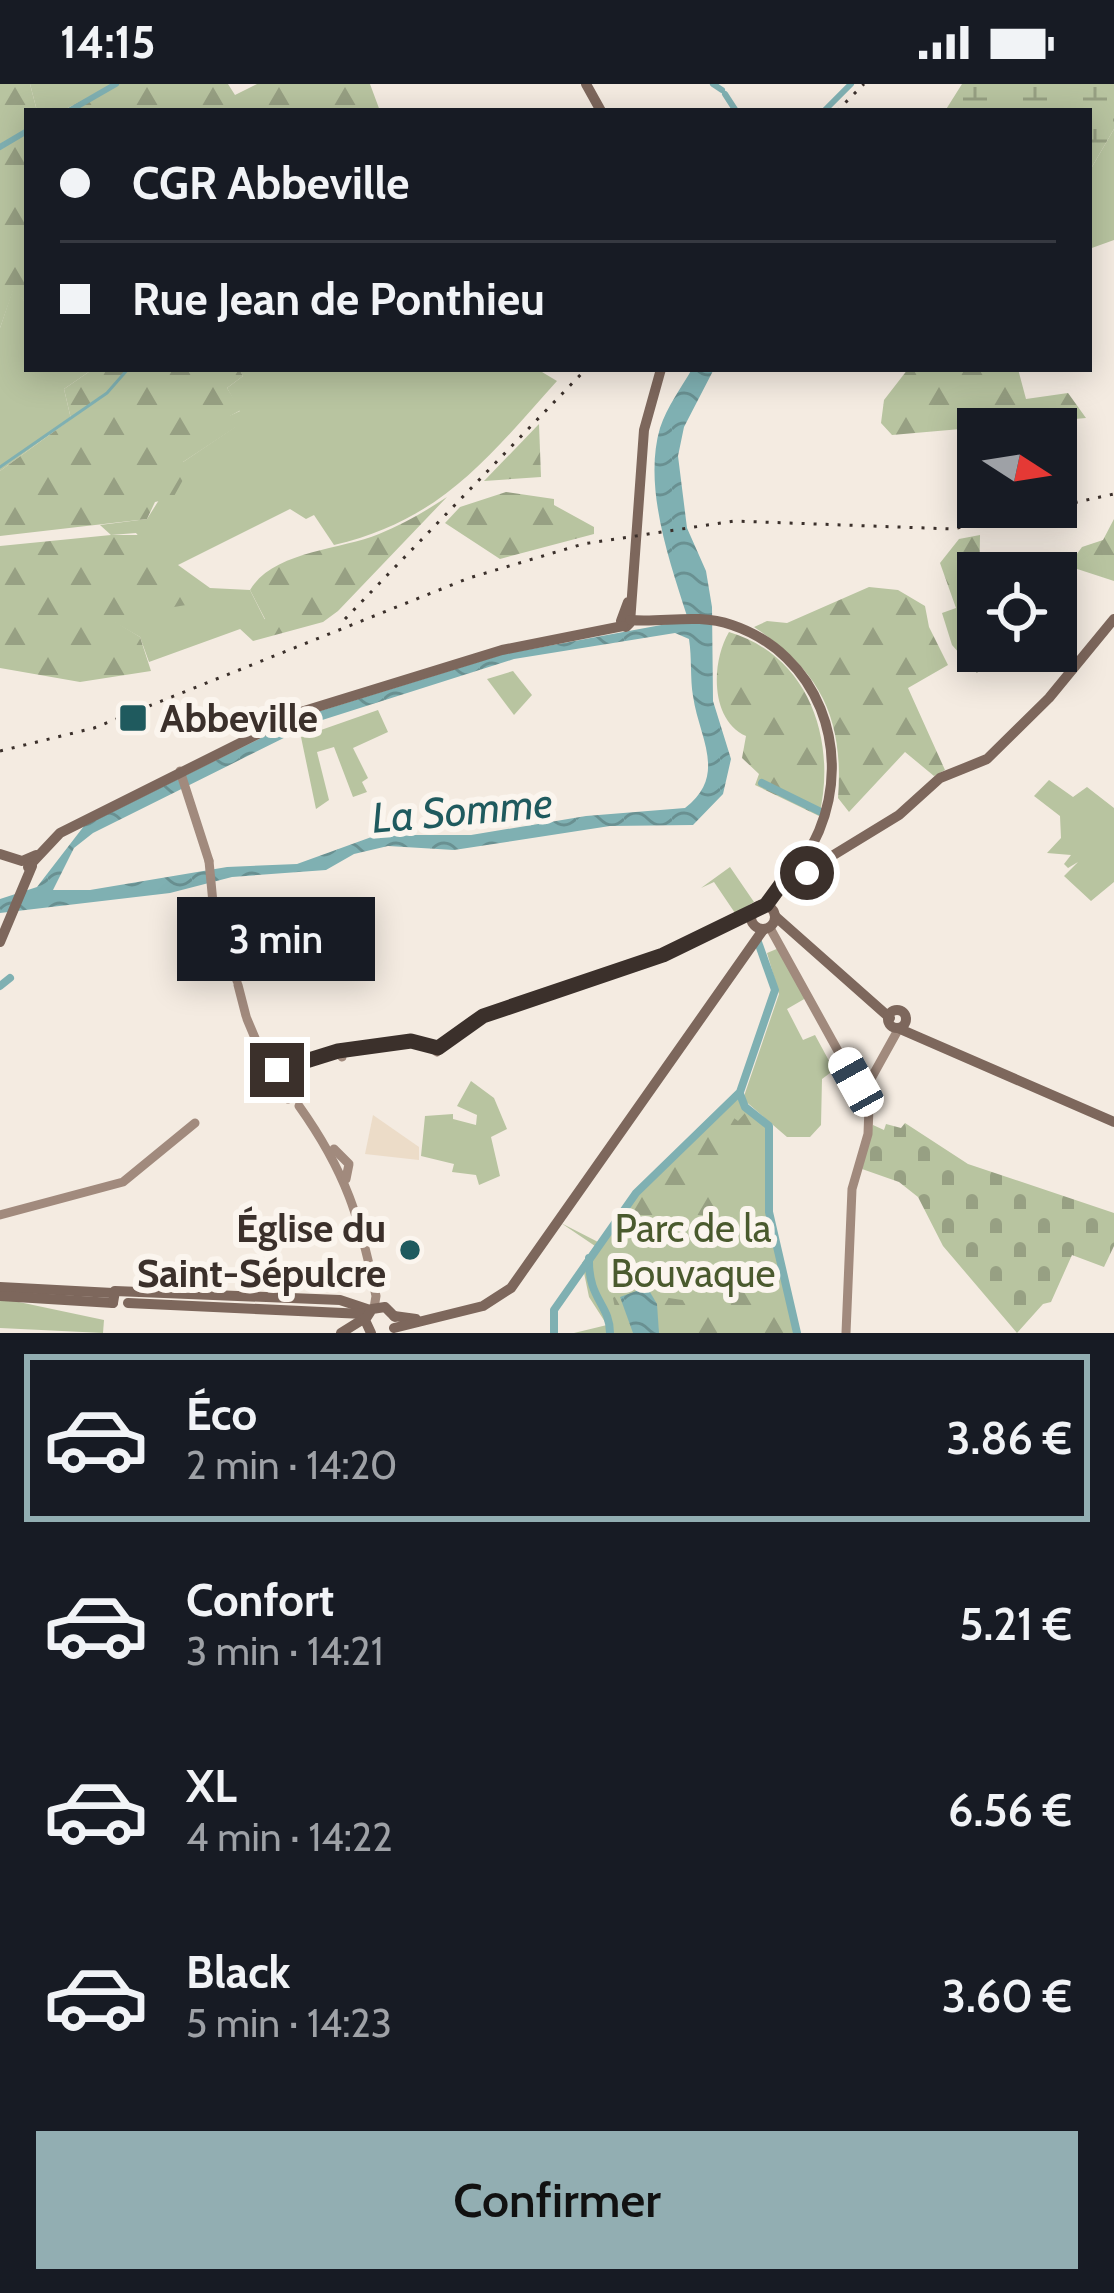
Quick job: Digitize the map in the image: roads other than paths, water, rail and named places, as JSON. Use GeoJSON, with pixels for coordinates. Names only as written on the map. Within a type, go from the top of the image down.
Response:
{"type":"FeatureCollection","features":[{"type":"Feature","properties":{"kind":"main road"},"geometry":{"type":"LineString","coordinates":[[626,622],[644,430],[660,372]]}},
{"type":"Feature","properties":{"kind":"main road"},"geometry":{"type":"LineString","coordinates":[[0,1296],[354,1310],[393,1326],[484,1306],[511,1288],[814,841],[830,797],[830,735],[817,699],[791,661],[756,634],[715,621],[673,618],[626,622],[557,638],[304,710],[60,833],[29,867],[6,933]]}},
{"type":"Feature","properties":{"kind":"main road"},"geometry":{"type":"LineString","coordinates":[[791,878],[894,818],[940,778],[987,759],[1049,698],[1114,619]]}},
{"type":"Feature","properties":{"kind":"main road"},"geometry":{"type":"LineString","coordinates":[[0,855],[29,867]]}},
{"type":"Feature","properties":{"kind":"main road"},"geometry":{"type":"LineString","coordinates":[[762,918],[790,928],[895,1024],[1114,1122]]}},
{"type":"Feature","properties":{"kind":"main road"},"geometry":{"type":"LineString","coordinates":[[0,1287],[113,1298]]}},
{"type":"Feature","properties":{"kind":"main road"},"geometry":{"type":"LineString","coordinates":[[343,1332],[371,1314]]}},
{"type":"Feature","properties":{"kind":"street"},"geometry":{"type":"LineString","coordinates":[[181,773],[210,865],[213,903],[219,906],[247,1018],[264,1059],[280,1072],[291,1101],[344,1169],[360,1216],[371,1314]]}},
{"type":"Feature","properties":{"kind":"street"},"geometry":{"type":"LineString","coordinates":[[280,1072],[359,1049],[414,1041],[435,1048],[473,1020],[762,918],[862,1094],[869,1124],[852,1189],[846,1333]]}},
{"type":"Feature","properties":{"kind":"street"},"geometry":{"type":"LineString","coordinates":[[862,1094],[895,1024]]}},
{"type":"Feature","properties":{"kind":"street"},"geometry":{"type":"LineString","coordinates":[[260,1078],[264,1059]]}},
{"type":"Feature","properties":{"kind":"street"},"geometry":{"type":"LineString","coordinates":[[0,1215],[124,1180],[195,1123]]}},
{"type":"Feature","properties":{"kind":"water"},"geometry":{"type":"Polygon","coordinates":[[[690,372],[712,372],[684,427],[678,456],[687,528],[706,571],[712,607],[713,701],[731,759],[723,794],[693,825],[610,826],[454,850],[388,846],[354,854],[326,870],[232,877],[170,893],[0,913],[0,899],[37,887],[84,826],[307,715],[504,654],[683,621],[687,616],[656,498],[656,450],[670,405],[690,372]],[[675,633],[514,659],[316,722],[93,833],[74,848],[53,890],[90,890],[227,867],[297,864],[377,835],[471,835],[586,816],[685,808],[698,795],[708,769],[693,696],[689,639],[675,633]]]}},
{"type":"Feature","properties":{"kind":"water"},"geometry":{"type":"Polygon","coordinates":[[[647,1287],[657,1304],[659,1333],[633,1333],[620,1297],[647,1287]]]}},
{"type":"Feature","properties":{"kind":"waterway"},"geometry":{"type":"LineString","coordinates":[[74,108],[116,84]]}},
{"type":"Feature","properties":{"kind":"waterway"},"geometry":{"type":"LineString","coordinates":[[713,84],[722,90]]}},
{"type":"Feature","properties":{"kind":"waterway"},"geometry":{"type":"LineString","coordinates":[[827,108],[851,84]]}},
{"type":"Feature","properties":{"kind":"waterway"},"geometry":{"type":"LineString","coordinates":[[725,94],[734,108]]}},
{"type":"Feature","properties":{"kind":"waterway"},"geometry":{"type":"LineString","coordinates":[[0,147],[24,133]]}},
{"type":"Feature","properties":{"kind":"waterway"},"geometry":{"type":"LineString","coordinates":[[0,467],[107,393],[125,372]]}},
{"type":"Feature","properties":{"kind":"waterway"},"geometry":{"type":"LineString","coordinates":[[762,783],[821,812]]}},
{"type":"Feature","properties":{"kind":"waterway"},"geometry":{"type":"LineString","coordinates":[[554,1333],[554,1310],[636,1193],[740,1092],[775,990],[758,942]]}},
{"type":"Feature","properties":{"kind":"waterway"},"geometry":{"type":"LineString","coordinates":[[0,986],[10,978]]}},
{"type":"Feature","properties":{"kind":"waterway"},"geometry":{"type":"LineString","coordinates":[[740,1094],[745,1107],[769,1126],[769,1212],[797,1333]]}},
{"type":"Feature","properties":{"kind":"waterway"},"geometry":{"type":"LineString","coordinates":[[589,1258],[592,1283],[610,1333]]}},
{"type":"Feature","properties":{"kind":"railway"},"geometry":{"type":"LineString","coordinates":[[840,108],[864,84]]}},
{"type":"Feature","properties":{"kind":"railway"},"geometry":{"type":"LineString","coordinates":[[345,619],[583,372]]}},
{"type":"Feature","properties":{"kind":"railway"},"geometry":{"type":"LineString","coordinates":[[0,751],[94,728],[469,578],[583,544],[734,521],[953,529],[1114,494]]}},
{"type":"Feature","properties":{"kind":"place","name":"Abbeville"},"geometry":{"type":"Point","coordinates":[133,718]}},
{"type":"Feature","properties":{"kind":"place","name":"Église du Saint-Sépulcre"},"geometry":{"type":"Point","coordinates":[410,1250]}},
{"type":"Feature","properties":{"kind":"water label","name":"La Somme"},"geometry":{"type":"Point","coordinates":[462,810]}},
{"type":"Feature","properties":{"kind":"park label","name":"Parc de la Bouvaque"},"geometry":{"type":"Point","coordinates":[693,1250]}}]}
